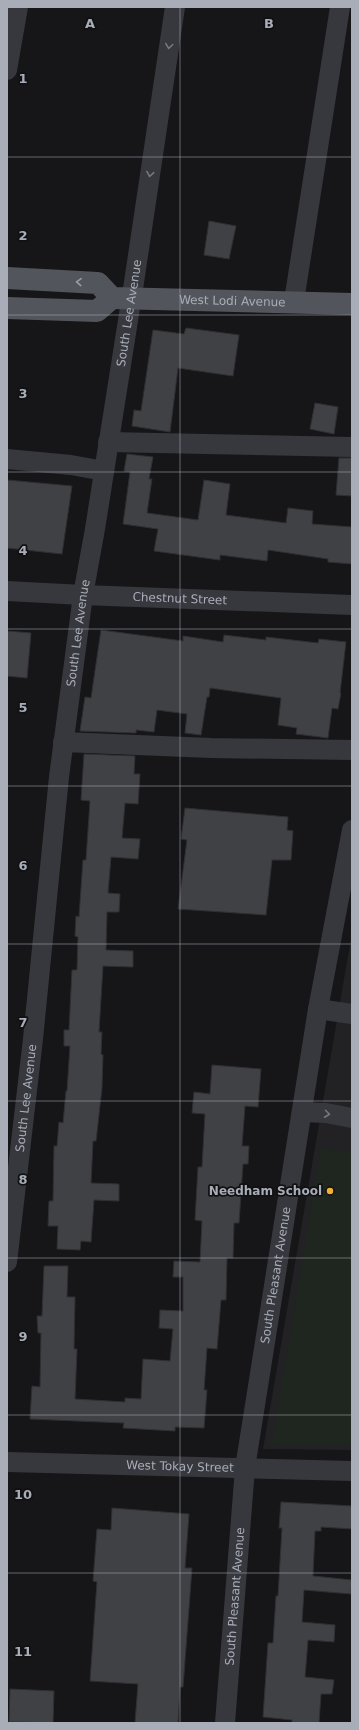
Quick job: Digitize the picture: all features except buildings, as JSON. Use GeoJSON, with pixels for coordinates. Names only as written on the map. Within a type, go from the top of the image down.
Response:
{"type":"FeatureCollection","features":[{"type":"Feature","properties":{"kind":"main road"},"geometry":{"type":"LineString","coordinates":[[7,278],[98,283],[121,299]]}},
{"type":"Feature","properties":{"kind":"main road"},"geometry":{"type":"LineString","coordinates":[[7,308],[97,310],[121,299]]}},
{"type":"Feature","properties":{"kind":"main road","name":"West Lodi Avenue"},"geometry":{"type":"LineString","coordinates":[[121,299],[352,304]]}},
{"type":"Feature","properties":{"kind":"street"},"geometry":{"type":"LineString","coordinates":[[7,70],[18,7]]}},
{"type":"Feature","properties":{"kind":"street","name":"South Lee Avenue"},"geometry":{"type":"LineString","coordinates":[[7,1262],[33,1039],[63,742],[83,595],[108,442],[121,299],[133,289],[175,7]]}},
{"type":"Feature","properties":{"kind":"street"},"geometry":{"type":"LineString","coordinates":[[294,302],[340,7]]}},
{"type":"Feature","properties":{"kind":"street"},"geometry":{"type":"LineString","coordinates":[[108,442],[352,447]]}},
{"type":"Feature","properties":{"kind":"street"},"geometry":{"type":"LineString","coordinates":[[7,459],[72,465],[104,471]]}},
{"type":"Feature","properties":{"kind":"street","name":"Chestnut Street"},"geometry":{"type":"LineString","coordinates":[[7,591],[352,604]]}},
{"type":"Feature","properties":{"kind":"street"},"geometry":{"type":"LineString","coordinates":[[63,742],[211,748],[352,750]]}},
{"type":"Feature","properties":{"kind":"street","name":"South Pleasant Avenue"},"geometry":{"type":"LineString","coordinates":[[225,1723],[245,1468],[318,1009],[352,830]]}},
{"type":"Feature","properties":{"kind":"street"},"geometry":{"type":"LineString","coordinates":[[318,1009],[352,1014]]}},
{"type":"Feature","properties":{"kind":"street"},"geometry":{"type":"LineString","coordinates":[[302,1112],[326,1113],[352,1118]]}},
{"type":"Feature","properties":{"kind":"street","name":"West Tokay Street"},"geometry":{"type":"LineString","coordinates":[[7,1462],[352,1472]]}},
{"type":"Feature","properties":{"kind":"shaded area","name":"Needham School"},"geometry":{"type":"Polygon","coordinates":[[[352,933],[352,1450],[263,1449],[352,933]]]}},
{"type":"Feature","properties":{"kind":"shaded area","name":"Needham School"},"geometry":{"type":"Polygon","coordinates":[[[321,1148],[352,1153],[352,1446],[272,1445],[321,1148]]]}},
{"type":"Feature","properties":{"kind":"place","name":"Needham School"},"geometry":{"type":"Point","coordinates":[330,1191]}}]}
